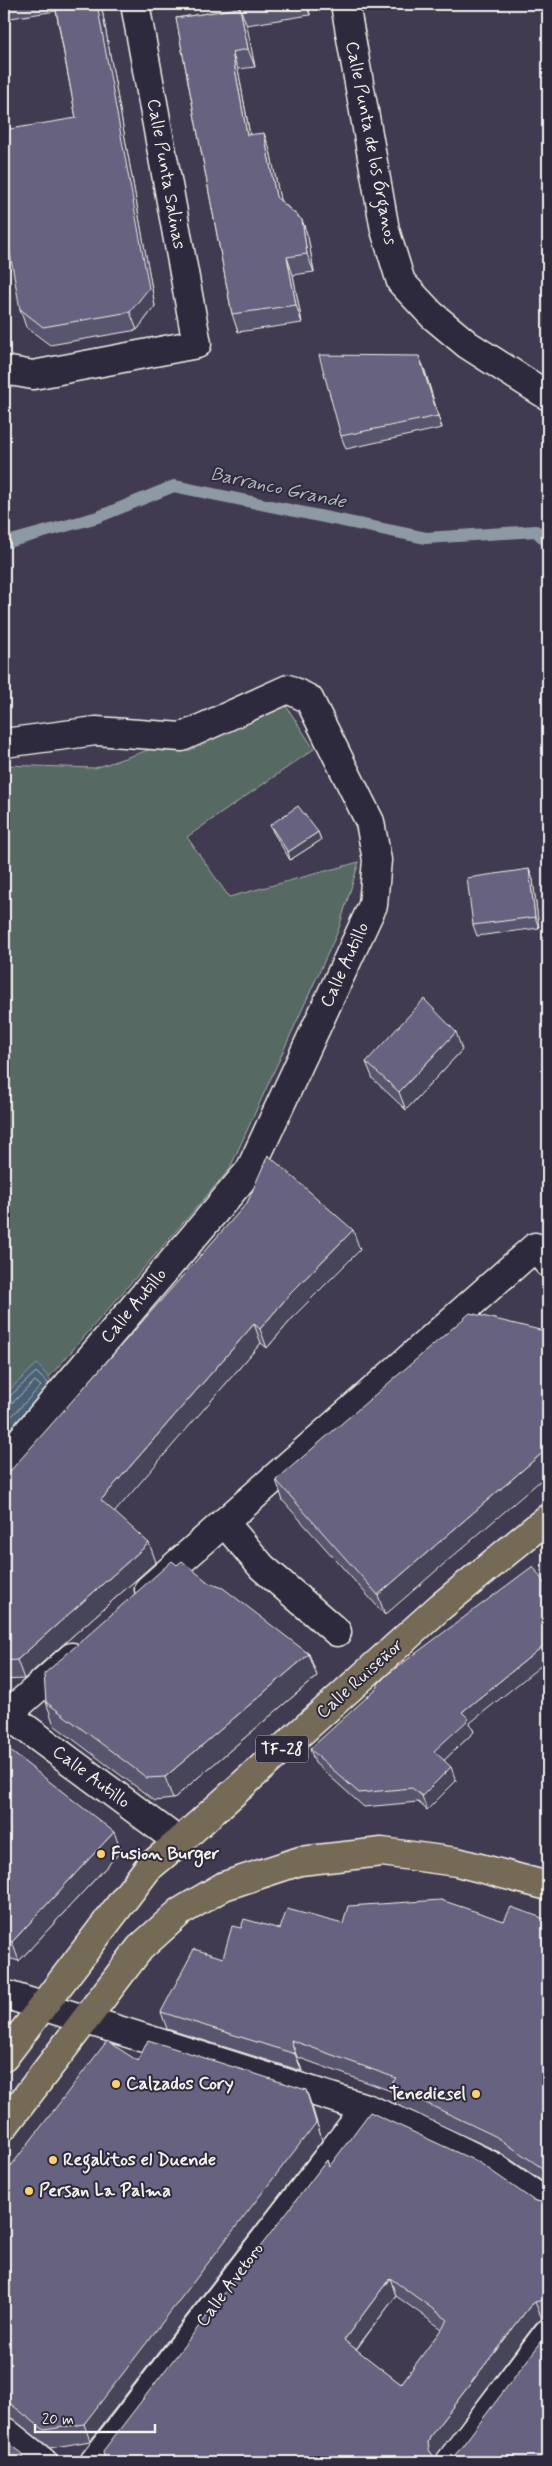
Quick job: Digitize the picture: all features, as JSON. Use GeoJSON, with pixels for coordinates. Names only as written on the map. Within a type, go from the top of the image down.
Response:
{"type":"FeatureCollection","features":[{"type":"Feature","properties":{"kind":"main road","name":"Calle Ruiseñor"},"geometry":{"type":"LineString","coordinates":[[43,2005],[148,1868],[440,1607],[548,1518]]}},
{"type":"Feature","properties":{"kind":"main road"},"geometry":{"type":"LineString","coordinates":[[4,2126],[140,1948],[180,1912],[224,1886],[300,1861],[382,1852],[457,1862],[548,1886]]}},
{"type":"Feature","properties":{"kind":"main road","name":"TF-28"},"geometry":{"type":"LineString","coordinates":[[4,2057],[43,2005]]}},
{"type":"Feature","properties":{"kind":"street","name":"Calle Punta Salinas"},"geometry":{"type":"LineString","coordinates":[[4,370],[33,375],[197,344],[135,4]]}},
{"type":"Feature","properties":{"kind":"street","name":"Calle Punta de los Órganos"},"geometry":{"type":"LineString","coordinates":[[345,4],[385,230],[401,282],[432,315],[468,345],[548,396]]}},
{"type":"Feature","properties":{"kind":"street","name":"Calle Autillo"},"geometry":{"type":"LineString","coordinates":[[4,743],[96,731],[182,737],[288,689],[309,699],[370,822],[377,860],[373,905],[250,1170],[4,1460]]}},
{"type":"Feature","properties":{"kind":"street"},"geometry":{"type":"LineString","coordinates":[[130,1606],[535,1247],[548,1263]]}},
{"type":"Feature","properties":{"kind":"street"},"geometry":{"type":"LineString","coordinates":[[224,1522],[262,1567],[337,1632]]}},
{"type":"Feature","properties":{"kind":"street"},"geometry":{"type":"LineString","coordinates":[[6,1713],[94,1638]]}},
{"type":"Feature","properties":{"kind":"street","name":"Calle Autillo"},"geometry":{"type":"LineString","coordinates":[[6,1713],[179,1842]]}},
{"type":"Feature","properties":{"kind":"street"},"geometry":{"type":"LineString","coordinates":[[4,1994],[366,2108],[421,2131],[494,2167],[548,2204]]}},
{"type":"Feature","properties":{"kind":"street","name":"Calle Avetoro"},"geometry":{"type":"LineString","coordinates":[[94,2462],[366,2108]]}},
{"type":"Feature","properties":{"kind":"street"},"geometry":{"type":"LineString","coordinates":[[450,2462],[548,2333]]}},
{"type":"Feature","properties":{"kind":"street"},"geometry":{"type":"LineString","coordinates":[[4,2431],[43,2462]]}},
{"type":"Feature","properties":{"kind":"green space"},"geometry":{"type":"Polygon","coordinates":[[[285,704],[314,749],[187,837],[229,897],[359,862],[338,931],[229,1170],[4,1429],[4,765],[95,768],[285,704]]]}},
{"type":"Feature","properties":{"kind":"water"},"geometry":{"type":"Polygon","coordinates":[[[37,1364],[58,1388],[6,1438],[4,1435],[4,1395],[37,1364]]]}},
{"type":"Feature","properties":{"kind":"building"},"geometry":{"type":"Polygon","coordinates":[[[55,4],[97,4],[149,288],[130,312],[43,327],[20,309],[4,220],[4,130],[76,118],[55,4]]]}},
{"type":"Feature","properties":{"kind":"building"},"geometry":{"type":"Polygon","coordinates":[[[239,4],[262,4],[239,7],[239,4]]]}},
{"type":"Feature","properties":{"kind":"building"},"geometry":{"type":"Polygon","coordinates":[[[240,8],[248,49],[232,52],[247,135],[264,133],[276,197],[302,220],[307,254],[287,257],[296,305],[232,314],[176,18],[240,8]]]}},
{"type":"Feature","properties":{"kind":"building"},"geometry":{"type":"Polygon","coordinates":[[[319,355],[419,356],[438,416],[341,436],[319,355]]]}},
{"type":"Feature","properties":{"kind":"building"},"geometry":{"type":"Polygon","coordinates":[[[298,806],[318,832],[288,852],[270,825],[298,806]]]}},
{"type":"Feature","properties":{"kind":"building"},"geometry":{"type":"Polygon","coordinates":[[[529,869],[535,917],[473,925],[467,878],[529,869]]]}},
{"type":"Feature","properties":{"kind":"building"},"geometry":{"type":"Polygon","coordinates":[[[424,999],[456,1032],[399,1092],[366,1062],[424,999]]]}},
{"type":"Feature","properties":{"kind":"building"},"geometry":{"type":"Polygon","coordinates":[[[268,1155],[353,1230],[290,1294],[260,1329],[254,1324],[101,1500],[149,1543],[17,1660],[4,1661],[4,1478],[247,1203],[268,1155]]]}},
{"type":"Feature","properties":{"kind":"building"},"geometry":{"type":"Polygon","coordinates":[[[470,1313],[548,1332],[548,1448],[378,1595],[276,1480],[470,1313]]]}},
{"type":"Feature","properties":{"kind":"building"},"geometry":{"type":"Polygon","coordinates":[[[172,1561],[177,1565],[182,1561],[209,1583],[223,1588],[309,1654],[165,1777],[147,1778],[46,1702],[44,1674],[172,1561]]]}},
{"type":"Feature","properties":{"kind":"building"},"geometry":{"type":"Polygon","coordinates":[[[533,1566],[548,1589],[548,1642],[462,1712],[469,1719],[434,1751],[451,1767],[422,1796],[412,1788],[359,1793],[310,1749],[378,1687],[378,1684],[388,1674],[533,1566]]]}},
{"type":"Feature","properties":{"kind":"building"},"geometry":{"type":"Polygon","coordinates":[[[4,1746],[114,1832],[12,1942],[4,1940],[4,1746]]]}},
{"type":"Feature","properties":{"kind":"building"},"geometry":{"type":"Polygon","coordinates":[[[441,1900],[504,1921],[511,1907],[548,1920],[548,2172],[495,2136],[390,2086],[396,2078],[291,2040],[295,2054],[161,2012],[194,1949],[223,1958],[232,1926],[241,1928],[244,1919],[280,1929],[287,1909],[343,1924],[348,1906],[441,1900]]]}},
{"type":"Feature","properties":{"kind":"building"},"geometry":{"type":"Polygon","coordinates":[[[148,2040],[306,2090],[316,2123],[84,2424],[44,2430],[4,2400],[4,2175],[107,2041],[138,2061],[148,2040]]]}},
{"type":"Feature","properties":{"kind":"building"},"geometry":{"type":"Polygon","coordinates":[[[370,2112],[480,2163],[533,2200],[540,2202],[548,2201],[548,2302],[543,2300],[535,2302],[530,2306],[431,2435],[428,2442],[429,2450],[435,2458],[449,2459],[456,2454],[548,2333],[548,2462],[105,2462],[103,2451],[327,2160],[329,2167],[370,2112]],[[390,2278],[344,2340],[401,2384],[448,2320],[390,2278]]]}},
{"type":"Feature","properties":{"kind":"building"},"geometry":{"type":"Polygon","coordinates":[[[4,2439],[23,2454],[23,2462],[4,2462],[4,2439]]]}},
{"type":"Feature","properties":{"kind":"waterway","name":"Barranco Grande"},"geometry":{"type":"LineString","coordinates":[[4,543],[98,517],[174,486],[426,538],[536,531],[548,543]]}},
{"type":"Feature","properties":{"kind":"place","name":"Fusion Burger"},"geometry":{"type":"Point","coordinates":[101,1854]}},
{"type":"Feature","properties":{"kind":"place","name":"Calzados Cory"},"geometry":{"type":"Point","coordinates":[116,2084]}},
{"type":"Feature","properties":{"kind":"place","name":"Tenediesel"},"geometry":{"type":"Point","coordinates":[476,2094]}},
{"type":"Feature","properties":{"kind":"place","name":"Regalitos el Duende"},"geometry":{"type":"Point","coordinates":[53,2160]}},
{"type":"Feature","properties":{"kind":"place","name":"Persan La Palma"},"geometry":{"type":"Point","coordinates":[29,2191]}}]}
